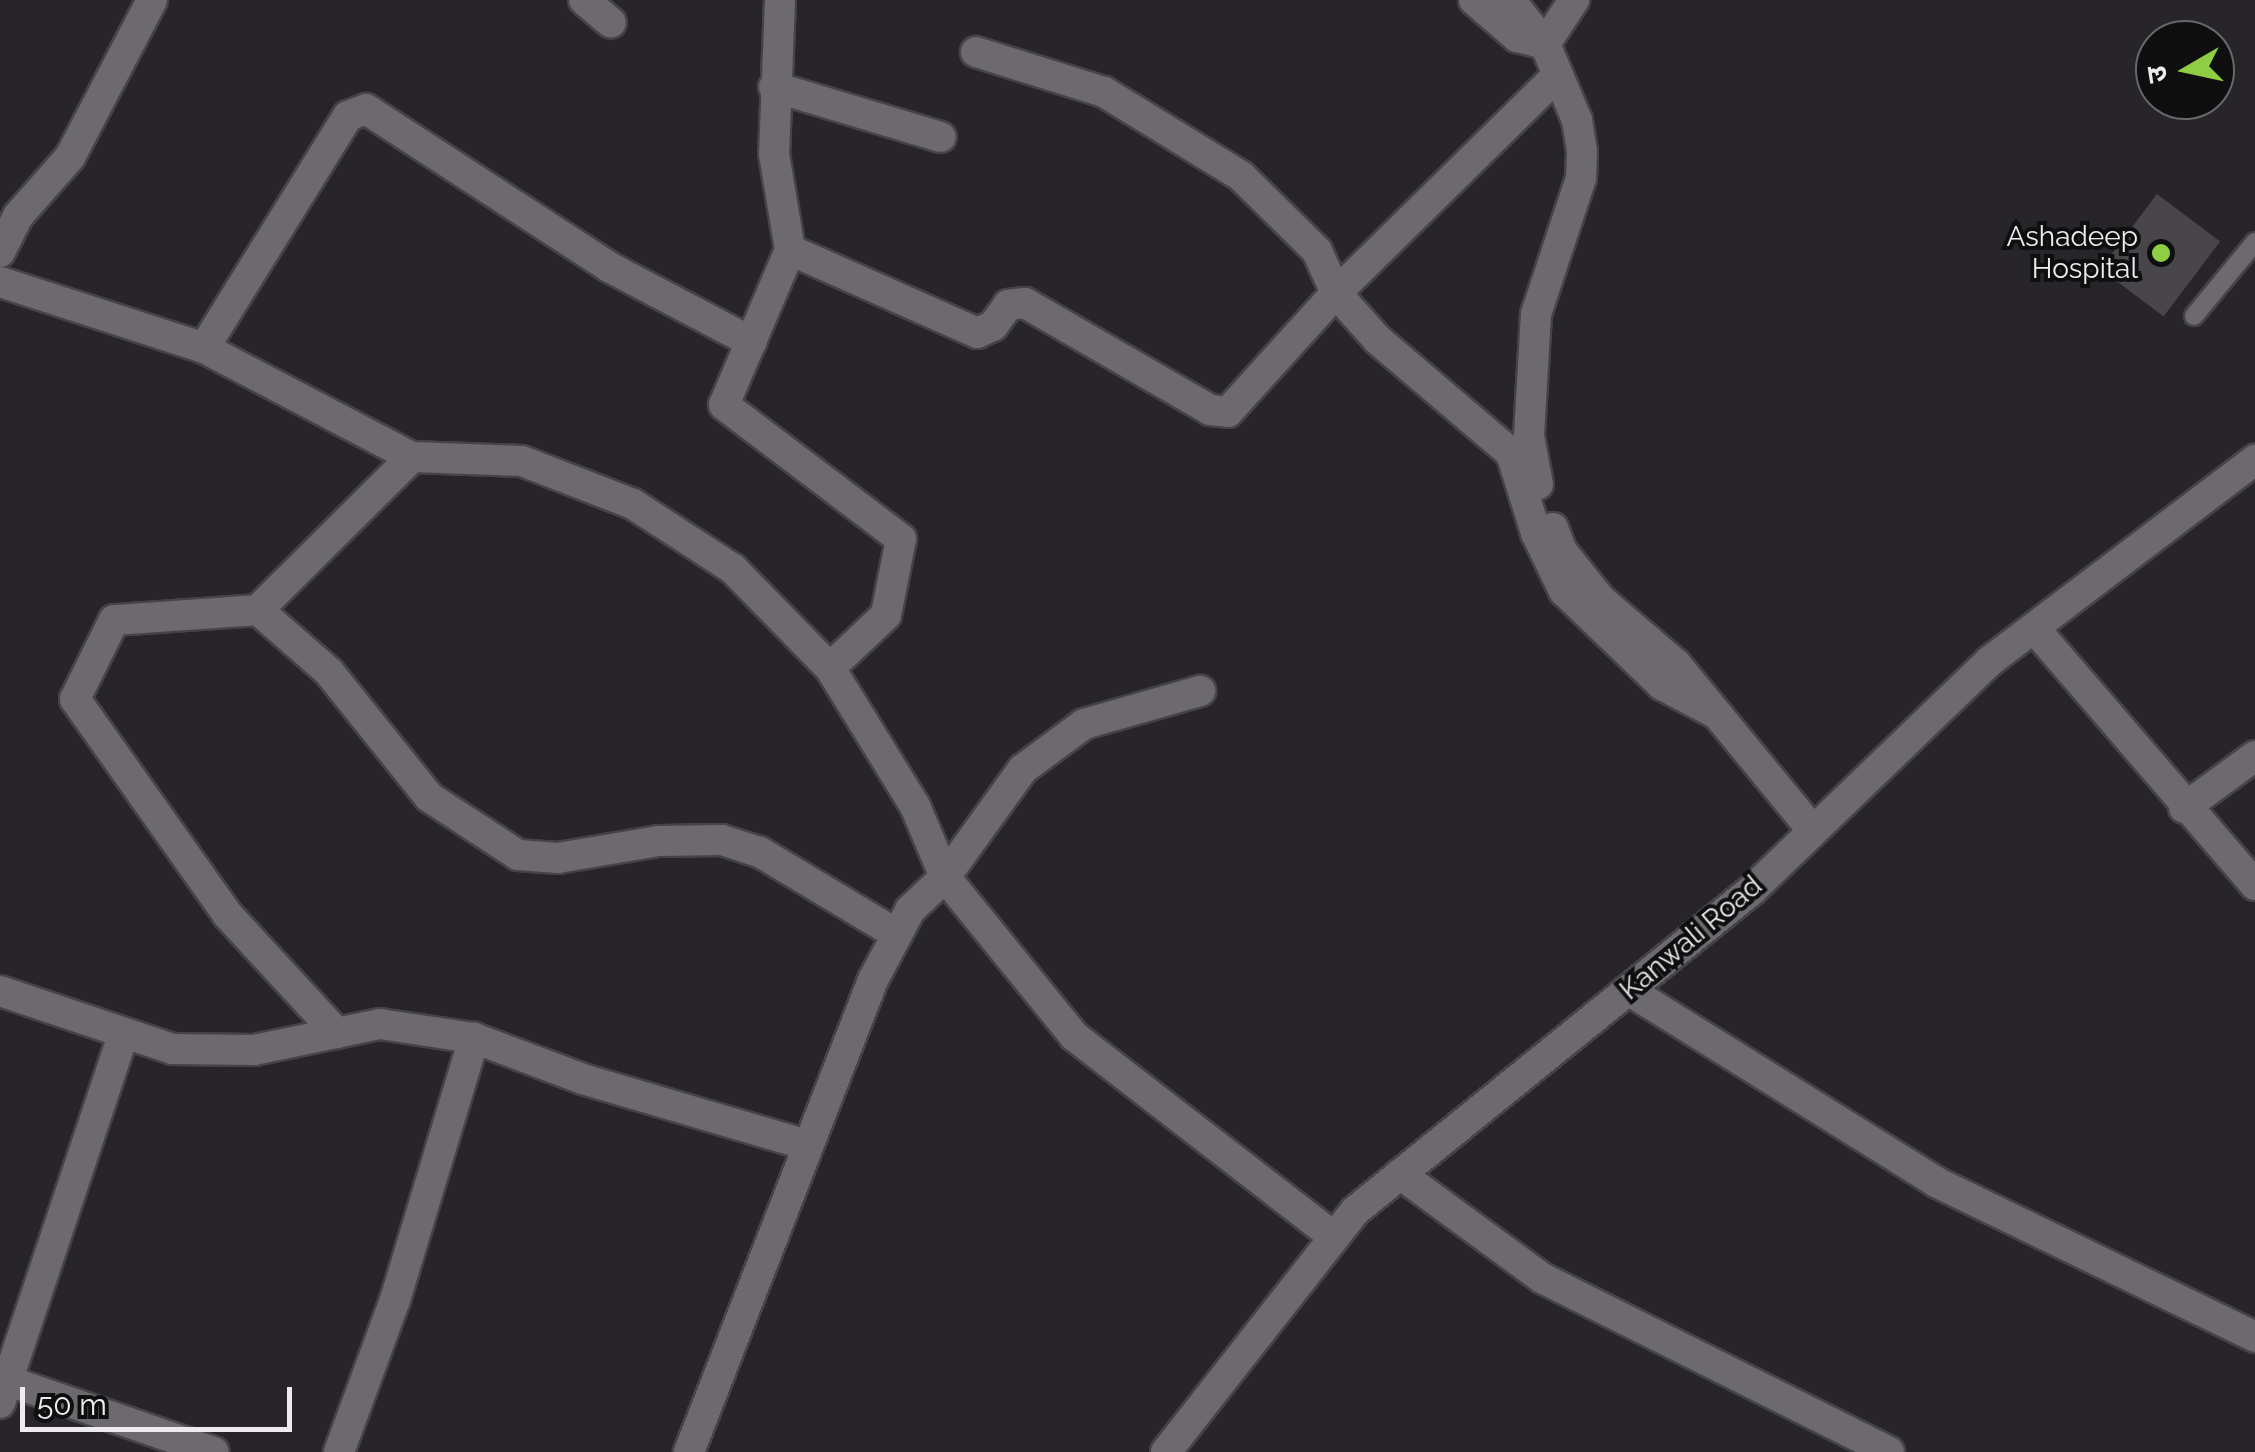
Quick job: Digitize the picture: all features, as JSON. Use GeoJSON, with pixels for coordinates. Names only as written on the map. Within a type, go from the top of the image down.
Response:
{"type":"FeatureCollection","features":[{"type":"Feature","properties":{"kind":"street"},"geometry":{"type":"LineString","coordinates":[[0,252],[18,216],[70,157],[152,0]]}},
{"type":"Feature","properties":{"kind":"street"},"geometry":{"type":"LineString","coordinates":[[584,0],[610,23]]}},
{"type":"Feature","properties":{"kind":"street"},"geometry":{"type":"LineString","coordinates":[[780,0],[774,154],[790,250],[726,397],[730,414],[901,539],[886,615],[830,668]]}},
{"type":"Feature","properties":{"kind":"street"},"geometry":{"type":"LineString","coordinates":[[1474,0],[1516,37],[1545,44]]}},
{"type":"Feature","properties":{"kind":"street"},"geometry":{"type":"LineString","coordinates":[[1510,0],[1545,44],[1582,151],[1581,178],[1536,314],[1529,436],[1539,491],[1562,550],[1591,588],[1676,664],[1812,831]]}},
{"type":"Feature","properties":{"kind":"street"},"geometry":{"type":"LineString","coordinates":[[1545,44],[1574,0]]}},
{"type":"Feature","properties":{"kind":"street"},"geometry":{"type":"LineString","coordinates":[[976,52],[1104,92],[1240,176],[1317,252],[1336,293],[1378,340],[1510,453],[1536,534],[1564,591],[1662,684],[1717,714]]}},
{"type":"Feature","properties":{"kind":"street"},"geometry":{"type":"LineString","coordinates":[[790,250],[977,332],[993,326],[1008,305],[1025,302],[1210,410],[1228,412],[1336,293],[1558,75]]}},
{"type":"Feature","properties":{"kind":"street"},"geometry":{"type":"LineString","coordinates":[[774,88],[941,137]]}},
{"type":"Feature","properties":{"kind":"street"},"geometry":{"type":"LineString","coordinates":[[204,348],[348,116],[366,109],[609,267],[751,342]]}},
{"type":"Feature","properties":{"kind":"street"},"geometry":{"type":"LineString","coordinates":[[0,282],[204,348],[412,457],[522,461],[633,504],[733,570],[830,668],[915,806],[945,878],[1074,1036],[1334,1237]]}},
{"type":"Feature","properties":{"kind":"street"},"geometry":{"type":"LineString","coordinates":[[337,1033],[227,914],[74,699],[114,620],[258,610],[412,457]]}},
{"type":"Feature","properties":{"kind":"street","name":"Kanwali Road"},"geometry":{"type":"LineString","coordinates":[[1166,1452],[1334,1237],[1400,1174],[1628,990],[1812,831],[1990,661],[2255,460]]}},
{"type":"Feature","properties":{"kind":"street"},"geometry":{"type":"LineString","coordinates":[[258,610],[330,672],[429,797],[486,840],[518,855],[558,858],[659,841],[722,840],[760,852],[895,933]]}},
{"type":"Feature","properties":{"kind":"street"},"geometry":{"type":"LineString","coordinates":[[2034,628],[2184,808],[2255,885]]}},
{"type":"Feature","properties":{"kind":"street"},"geometry":{"type":"LineString","coordinates":[[689,1452],[895,933],[945,878],[1023,769],[1084,724],[1200,691]]}},
{"type":"Feature","properties":{"kind":"street"},"geometry":{"type":"LineString","coordinates":[[2184,808],[2255,756]]}},
{"type":"Feature","properties":{"kind":"street"},"geometry":{"type":"LineString","coordinates":[[1628,990],[1936,1182],[2255,1337]]}},
{"type":"Feature","properties":{"kind":"street"},"geometry":{"type":"LineString","coordinates":[[0,991],[123,1035],[200,1051],[254,1050],[380,1024],[474,1038],[583,1079],[808,1145]]}},
{"type":"Feature","properties":{"kind":"street"},"geometry":{"type":"LineString","coordinates":[[123,1035],[3,1388],[214,1452]]}},
{"type":"Feature","properties":{"kind":"street"},"geometry":{"type":"LineString","coordinates":[[339,1452],[395,1300],[474,1038]]}},
{"type":"Feature","properties":{"kind":"street"},"geometry":{"type":"LineString","coordinates":[[1400,1174],[1542,1278],[1889,1452]]}},
{"type":"Feature","properties":{"kind":"lane"},"geometry":{"type":"LineString","coordinates":[[2194,316],[2255,242]]}},
{"type":"Feature","properties":{"kind":"building"},"geometry":{"type":"Polygon","coordinates":[[[2157,194],[2220,242],[2164,317],[2100,269],[2157,194]]]}},
{"type":"Feature","properties":{"kind":"place","name":"Ashadeep Hospital"},"geometry":{"type":"Point","coordinates":[2161,253]}}]}
